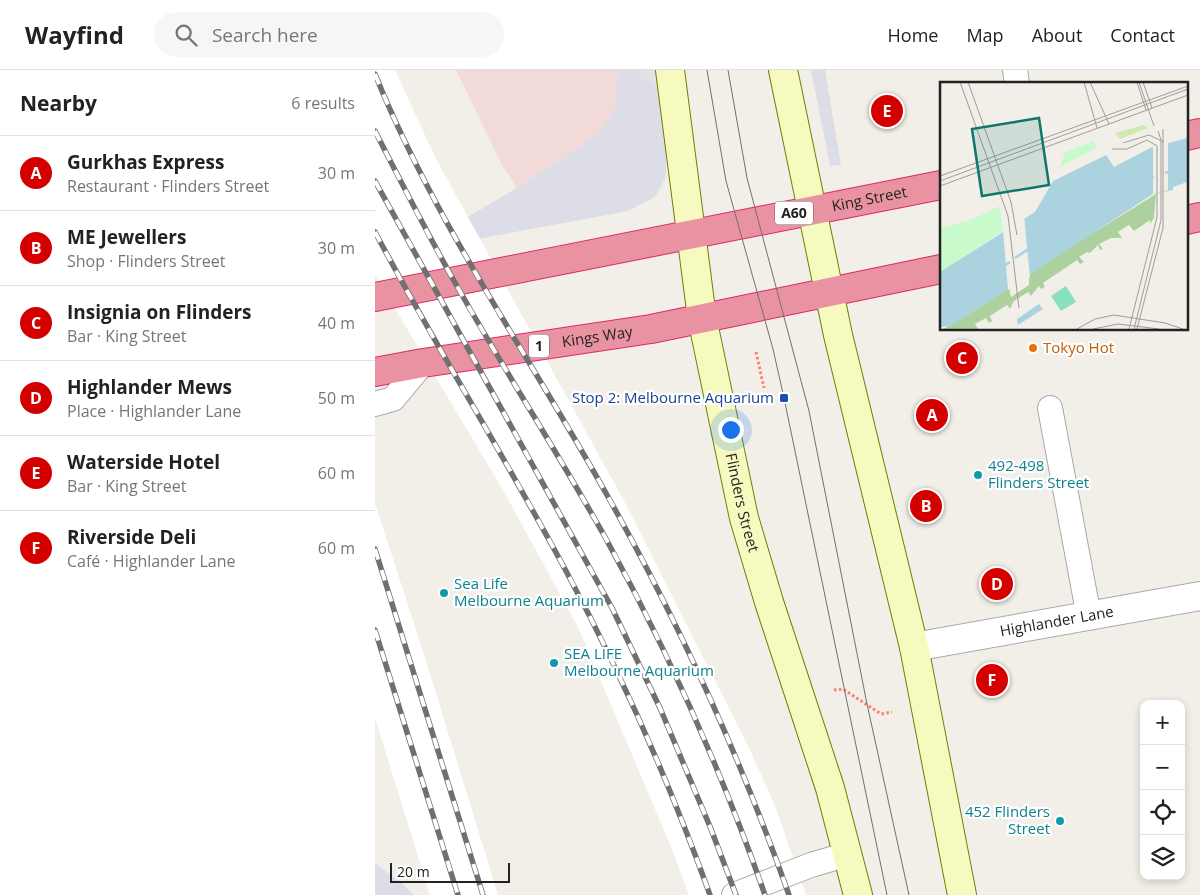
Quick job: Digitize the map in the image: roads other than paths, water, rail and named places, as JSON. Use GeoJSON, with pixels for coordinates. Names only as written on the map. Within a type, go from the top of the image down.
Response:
{"type":"FeatureCollection","features":[{"type":"Feature","properties":{"kind":"highway"},"geometry":{"type":"LineString","coordinates":[[1187,136],[1200,133]]}},
{"type":"Feature","properties":{"kind":"highway","name":"King Street"},"geometry":{"type":"LineString","coordinates":[[692,235],[940,185]]}},
{"type":"Feature","properties":{"kind":"highway"},"geometry":{"type":"LineString","coordinates":[[1187,220],[1200,218]]}},
{"type":"Feature","properties":{"kind":"highway"},"geometry":{"type":"LineString","coordinates":[[375,297],[692,235]]}},
{"type":"Feature","properties":{"kind":"highway"},"geometry":{"type":"LineString","coordinates":[[828,291],[940,269]]}},
{"type":"Feature","properties":{"kind":"highway","name":"Kings Way"},"geometry":{"type":"LineString","coordinates":[[375,372],[423,363],[651,329],[828,291]]}},
{"type":"Feature","properties":{"kind":"main road","name":"Flinders Street"},"geometry":{"type":"LineString","coordinates":[[671,70],[702,318],[744,518],[769,602],[830,788],[858,895]]}},
{"type":"Feature","properties":{"kind":"main road"},"geometry":{"type":"LineString","coordinates":[[783,70],[828,291],[914,647],[962,895]]}},
{"type":"Feature","properties":{"kind":"street","name":"Highlander Lane"},"geometry":{"type":"LineString","coordinates":[[914,647],[1089,618],[1200,596]]}},
{"type":"Feature","properties":{"kind":"lane"},"geometry":{"type":"LineString","coordinates":[[375,404],[393,399],[423,363]]}},
{"type":"Feature","properties":{"kind":"lane"},"geometry":{"type":"LineString","coordinates":[[1050,408],[1089,618]]}},
{"type":"Feature","properties":{"kind":"lane"},"geometry":{"type":"LineString","coordinates":[[733,895],[848,854]]}},
{"type":"Feature","properties":{"kind":"tram line"},"geometry":{"type":"LineString","coordinates":[[707,70],[726,181],[773,349],[784,398],[887,895]]}},
{"type":"Feature","properties":{"kind":"tram line"},"geometry":{"type":"LineString","coordinates":[[728,70],[747,178],[809,411],[867,704],[909,895]]}},
{"type":"Feature","properties":{"kind":"railway"},"geometry":{"type":"LineString","coordinates":[[375,74],[399,129],[454,236],[607,495],[659,592],[729,741],[789,895]]}},
{"type":"Feature","properties":{"kind":"railway"},"geometry":{"type":"LineString","coordinates":[[375,131],[451,275],[588,506],[651,624],[693,713],[731,803],[765,895]]}},
{"type":"Feature","properties":{"kind":"railway"},"geometry":{"type":"LineString","coordinates":[[375,181],[612,608],[660,708],[711,829],[736,895]]}},
{"type":"Feature","properties":{"kind":"railway"},"geometry":{"type":"LineString","coordinates":[[375,232],[543,528],[587,610],[626,690],[662,771],[710,895]]}},
{"type":"Feature","properties":{"kind":"railway"},"geometry":{"type":"LineString","coordinates":[[375,549],[483,895]]}},
{"type":"Feature","properties":{"kind":"railway"},"geometry":{"type":"LineString","coordinates":[[375,630],[458,895]]}},
{"type":"Feature","properties":{"kind":"place","name":"Waterside Hotel"},"geometry":{"type":"Point","coordinates":[887,111]}},
{"type":"Feature","properties":{"kind":"place","name":"Tokyo Hot"},"geometry":{"type":"Point","coordinates":[1033,348]}},
{"type":"Feature","properties":{"kind":"place","name":"Insignia on Flinders"},"geometry":{"type":"Point","coordinates":[962,358]}},
{"type":"Feature","properties":{"kind":"place","name":"Stop 2: Melbourne Aquarium"},"geometry":{"type":"Point","coordinates":[784,398]}},
{"type":"Feature","properties":{"kind":"place","name":"Gurkhas Express"},"geometry":{"type":"Point","coordinates":[932,415]}},
{"type":"Feature","properties":{"kind":"place","name":"492-498 Flinders Street"},"geometry":{"type":"Point","coordinates":[978,475]}},
{"type":"Feature","properties":{"kind":"place","name":"ME Jewellers"},"geometry":{"type":"Point","coordinates":[926,506]}},
{"type":"Feature","properties":{"kind":"place","name":"Highlander Mews"},"geometry":{"type":"Point","coordinates":[997,584]}},
{"type":"Feature","properties":{"kind":"place","name":"Sea Life Melbourne Aquarium"},"geometry":{"type":"Point","coordinates":[444,593]}},
{"type":"Feature","properties":{"kind":"place","name":"SEA LIFE Melbourne Aquarium"},"geometry":{"type":"Point","coordinates":[554,663]}},
{"type":"Feature","properties":{"kind":"place","name":"Riverside Deli"},"geometry":{"type":"Point","coordinates":[992,680]}},
{"type":"Feature","properties":{"kind":"place","name":"452 Flinders Street"},"geometry":{"type":"Point","coordinates":[1060,821]}}]}
